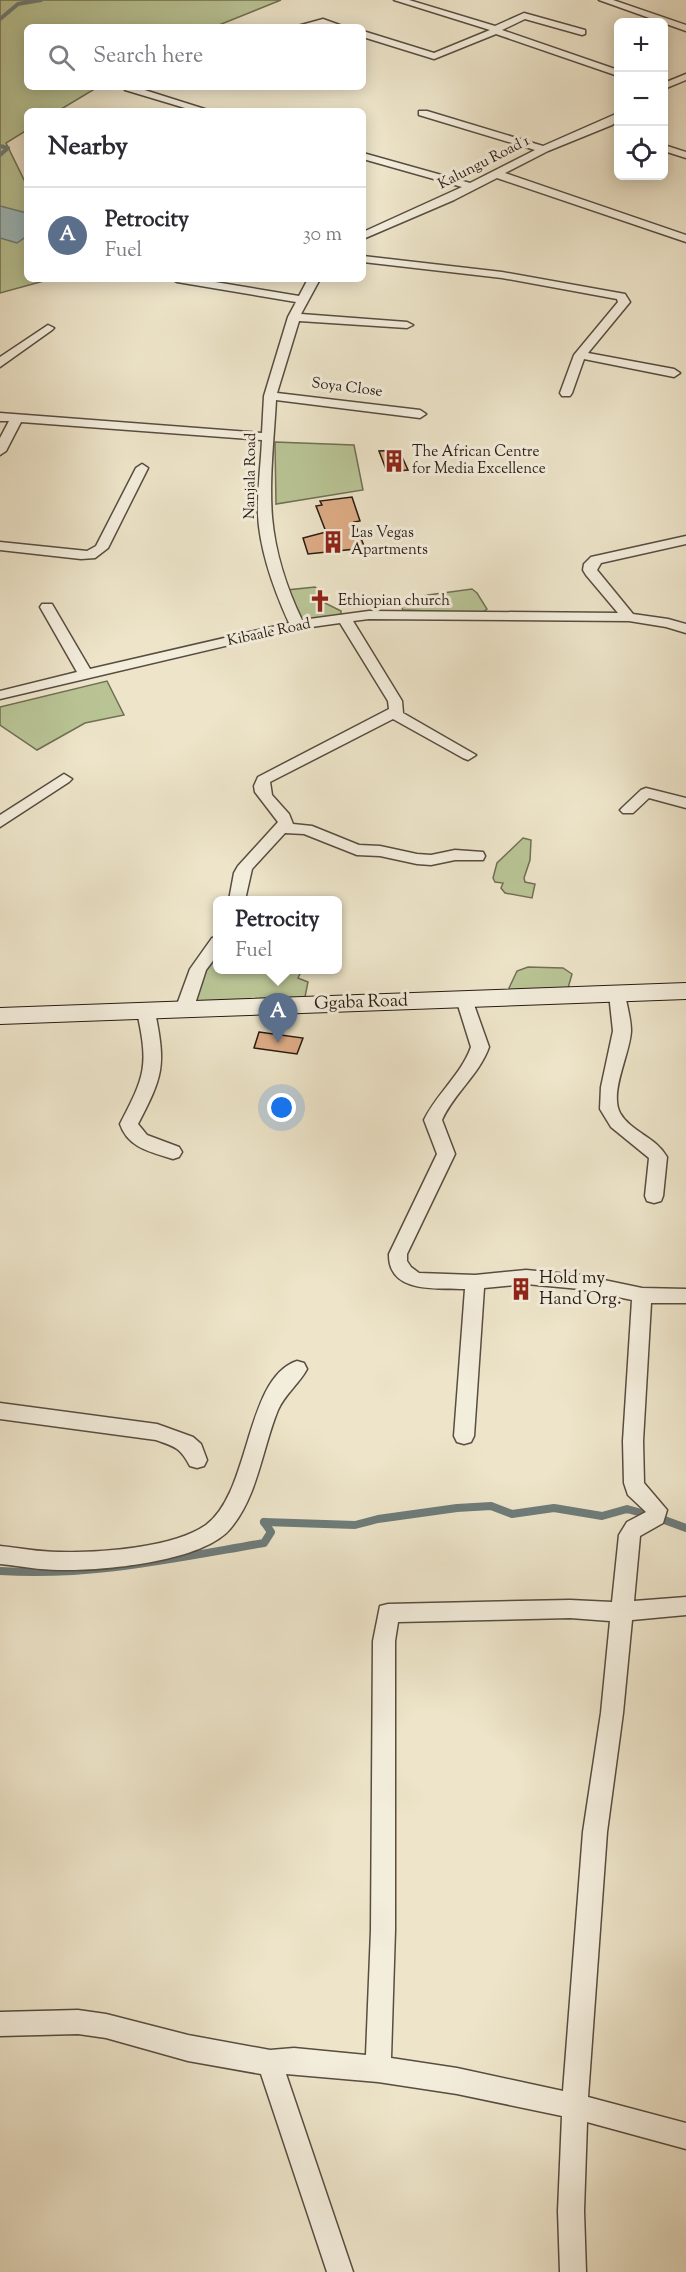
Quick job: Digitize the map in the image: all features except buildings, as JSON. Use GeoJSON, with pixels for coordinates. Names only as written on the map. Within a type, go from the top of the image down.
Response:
{"type":"FeatureCollection","features":[{"type":"Feature","properties":{"kind":"main road","name":"Ggaba Road"},"geometry":{"type":"LineString","coordinates":[[0,1016],[686,991]]}},
{"type":"Feature","properties":{"kind":"street"},"geometry":{"type":"LineString","coordinates":[[399,0],[496,30],[615,72]]}},
{"type":"Feature","properties":{"kind":"street"},"geometry":{"type":"LineString","coordinates":[[604,0],[686,28]]}},
{"type":"Feature","properties":{"kind":"street"},"geometry":{"type":"LineString","coordinates":[[366,35],[434,56],[524,16],[582,32]]}},
{"type":"Feature","properties":{"kind":"street"},"geometry":{"type":"LineString","coordinates":[[313,24],[322,22],[329,24]]}},
{"type":"Feature","properties":{"kind":"street"},"geometry":{"type":"LineString","coordinates":[[668,84],[686,77]]}},
{"type":"Feature","properties":{"kind":"street"},"geometry":{"type":"LineString","coordinates":[[135,90],[196,108]]}},
{"type":"Feature","properties":{"kind":"street"},"geometry":{"type":"LineString","coordinates":[[423,112],[544,149]]}},
{"type":"Feature","properties":{"kind":"street","name":"Kalungu Road 1"},"geometry":{"type":"LineString","coordinates":[[366,235],[472,187],[544,149],[614,118]]}},
{"type":"Feature","properties":{"kind":"street"},"geometry":{"type":"LineString","coordinates":[[596,126],[614,133]]}},
{"type":"Feature","properties":{"kind":"street"},"geometry":{"type":"LineString","coordinates":[[668,150],[686,155]]}},
{"type":"Feature","properties":{"kind":"street"},"geometry":{"type":"LineString","coordinates":[[366,157],[472,187]]}},
{"type":"Feature","properties":{"kind":"street"},"geometry":{"type":"LineString","coordinates":[[497,174],[686,239]]}},
{"type":"Feature","properties":{"kind":"street"},"geometry":{"type":"LineString","coordinates":[[366,259],[502,275],[621,296],[624,302],[580,355],[566,393]]}},
{"type":"Feature","properties":{"kind":"street"},"geometry":{"type":"LineString","coordinates":[[195,282],[302,300]]}},
{"type":"Feature","properties":{"kind":"street"},"geometry":{"type":"LineString","coordinates":[[270,396],[294,317],[312,282]]}},
{"type":"Feature","properties":{"kind":"street"},"geometry":{"type":"LineString","coordinates":[[294,317],[407,325]]}},
{"type":"Feature","properties":{"kind":"street"},"geometry":{"type":"LineString","coordinates":[[0,363],[48,328]]}},
{"type":"Feature","properties":{"kind":"street"},"geometry":{"type":"LineString","coordinates":[[580,355],[674,373]]}},
{"type":"Feature","properties":{"kind":"street","name":"Soya Close"},"geometry":{"type":"LineString","coordinates":[[270,396],[420,414]]}},
{"type":"Feature","properties":{"kind":"street","name":"Nanjala Road"},"geometry":{"type":"LineString","coordinates":[[270,396],[265,515],[268,540],[286,601],[297,625]]}},
{"type":"Feature","properties":{"kind":"street"},"geometry":{"type":"LineString","coordinates":[[0,417],[268,437]]}},
{"type":"Feature","properties":{"kind":"street"},"geometry":{"type":"LineString","coordinates":[[0,451],[16,419]]}},
{"type":"Feature","properties":{"kind":"street"},"geometry":{"type":"LineString","coordinates":[[0,546],[81,555],[90,555],[98,551],[142,468]]}},
{"type":"Feature","properties":{"kind":"street"},"geometry":{"type":"LineString","coordinates":[[629,617],[593,575],[590,570],[591,564],[596,560],[686,540]]}},
{"type":"Feature","properties":{"kind":"street"},"geometry":{"type":"LineString","coordinates":[[47,607],[86,675]]}},
{"type":"Feature","properties":{"kind":"street","name":"Kibaale Road"},"geometry":{"type":"LineString","coordinates":[[0,695],[297,625],[344,619],[398,614],[629,617],[668,623],[686,629]]}},
{"type":"Feature","properties":{"kind":"street"},"geometry":{"type":"LineString","coordinates":[[344,619],[398,708],[393,714],[263,780],[260,785],[262,793],[284,822],[357,850],[380,851],[431,860],[455,855],[477,856]]}},
{"type":"Feature","properties":{"kind":"street"},"geometry":{"type":"LineString","coordinates":[[393,714],[406,719],[468,755]]}},
{"type":"Feature","properties":{"kind":"street"},"geometry":{"type":"LineString","coordinates":[[0,822],[64,779]]}},
{"type":"Feature","properties":{"kind":"street"},"geometry":{"type":"LineString","coordinates":[[628,810],[646,793],[686,803]]}},
{"type":"Feature","properties":{"kind":"street"},"geometry":{"type":"LineString","coordinates":[[238,896],[242,873],[246,866],[284,822]]}},
{"type":"Feature","properties":{"kind":"street"},"geometry":{"type":"LineString","coordinates":[[184,1010],[198,969],[213,949]]}},
{"type":"Feature","properties":{"kind":"street"},"geometry":{"type":"LineString","coordinates":[[617,994],[622,1031],[609,1096],[610,1111],[614,1119],[651,1146],[658,1157],[654,1196]]}},
{"type":"Feature","properties":{"kind":"street"},"geometry":{"type":"LineString","coordinates":[[464,999],[480,1047],[475,1060],[437,1109],[433,1120],[446,1154],[444,1163],[398,1254],[398,1262],[409,1277],[418,1280],[475,1282],[526,1277],[580,1282],[642,1295],[686,1296]]}},
{"type":"Feature","properties":{"kind":"street"},"geometry":{"type":"LineString","coordinates":[[146,1012],[154,1046],[153,1064],[145,1096],[129,1124],[131,1132],[138,1140],[173,1152]]}},
{"type":"Feature","properties":{"kind":"street"},"geometry":{"type":"LineString","coordinates":[[464,1436],[475,1282]]}},
{"type":"Feature","properties":{"kind":"street"},"geometry":{"type":"LineString","coordinates":[[573,2272],[571,2233],[575,2106],[596,1832],[612,1713],[631,1530],[656,1517],[657,1510],[635,1489],[634,1483],[633,1441],[642,1295]]}},
{"type":"Feature","properties":{"kind":"street"},"geometry":{"type":"LineString","coordinates":[[0,1555],[60,1561],[158,1553],[200,1539],[213,1532],[234,1507],[271,1401],[283,1381],[297,1369]]}},
{"type":"Feature","properties":{"kind":"street"},"geometry":{"type":"LineString","coordinates":[[0,1411],[157,1432],[186,1443],[194,1450],[197,1460]]}},
{"type":"Feature","properties":{"kind":"street"},"geometry":{"type":"LineString","coordinates":[[378,2069],[383,1930],[383,1653],[388,1613],[570,1610],[621,1612],[686,1606]]}},
{"type":"Feature","properties":{"kind":"street"},"geometry":{"type":"LineString","coordinates":[[0,2024],[78,2022],[106,2026],[188,2048],[270,2063],[294,2061],[378,2069],[466,2083],[575,2106],[686,2136]]}},
{"type":"Feature","properties":{"kind":"street"},"geometry":{"type":"LineString","coordinates":[[270,2063],[340,2272]]}},
{"type":"Feature","properties":{"kind":"green space"},"geometry":{"type":"Polygon","coordinates":[[[0,0],[281,0],[221,24],[24,24],[24,90],[93,90],[63,108],[24,108],[24,132],[6,143],[24,180],[24,282],[40,282],[0,293],[0,0]]]}},
{"type":"Feature","properties":{"kind":"green space"},"geometry":{"type":"Polygon","coordinates":[[[275,442],[354,445],[363,490],[276,504],[275,442]]]}},
{"type":"Feature","properties":{"kind":"green space"},"geometry":{"type":"Polygon","coordinates":[[[315,587],[321,592],[323,602],[341,611],[341,617],[303,622],[287,590],[315,587]]]}},
{"type":"Feature","properties":{"kind":"green space"},"geometry":{"type":"Polygon","coordinates":[[[472,589],[487,609],[482,613],[403,610],[401,605],[428,595],[472,589]]]}},
{"type":"Feature","properties":{"kind":"green space"},"geometry":{"type":"Polygon","coordinates":[[[107,681],[124,715],[85,723],[37,750],[0,725],[0,707],[107,681]]]}},
{"type":"Feature","properties":{"kind":"green space"},"geometry":{"type":"Polygon","coordinates":[[[523,838],[531,840],[530,860],[524,878],[525,882],[535,884],[532,898],[505,893],[501,888],[503,883],[495,882],[493,878],[497,863],[523,838]]]}},
{"type":"Feature","properties":{"kind":"green space"},"geometry":{"type":"Polygon","coordinates":[[[213,958],[213,974],[300,974],[298,978],[308,982],[304,1002],[195,1006],[194,999],[198,984],[213,958]]]}},
{"type":"Feature","properties":{"kind":"green space"},"geometry":{"type":"Polygon","coordinates":[[[528,967],[563,968],[572,974],[568,988],[510,992],[509,988],[517,971],[528,967]]]}},
{"type":"Feature","properties":{"kind":"water"},"geometry":{"type":"Polygon","coordinates":[[[0,206],[24,212],[24,238],[17,243],[0,238],[0,206]]]}},
{"type":"Feature","properties":{"kind":"waterway"},"geometry":{"type":"LineString","coordinates":[[0,19],[18,4],[41,0]]}},
{"type":"Feature","properties":{"kind":"waterway"},"geometry":{"type":"LineString","coordinates":[[0,146],[8,148],[0,155]]}},
{"type":"Feature","properties":{"kind":"waterway"},"geometry":{"type":"LineString","coordinates":[[0,1571],[100,1569],[264,1543],[271,1532],[264,1522],[355,1525],[378,1519],[457,1508],[491,1506],[512,1514],[554,1508],[602,1516],[627,1509],[649,1515]]}},
{"type":"Feature","properties":{"kind":"waterway"},"geometry":{"type":"LineString","coordinates":[[659,1518],[686,1528]]}},
{"type":"Feature","properties":{"kind":"place","name":"The African Centre for Media Excellence"},"geometry":{"type":"Point","coordinates":[394,461]}},
{"type":"Feature","properties":{"kind":"place","name":"Las Vegas Apartments"},"geometry":{"type":"Point","coordinates":[333,542]}},
{"type":"Feature","properties":{"kind":"place","name":"Ethiopian church"},"geometry":{"type":"Point","coordinates":[320,601]}},
{"type":"Feature","properties":{"kind":"place","name":"Petrocity"},"geometry":{"type":"Point","coordinates":[278,1043]}},
{"type":"Feature","properties":{"kind":"place","name":"Hold my Hand Org."},"geometry":{"type":"Point","coordinates":[521,1289]}}]}
